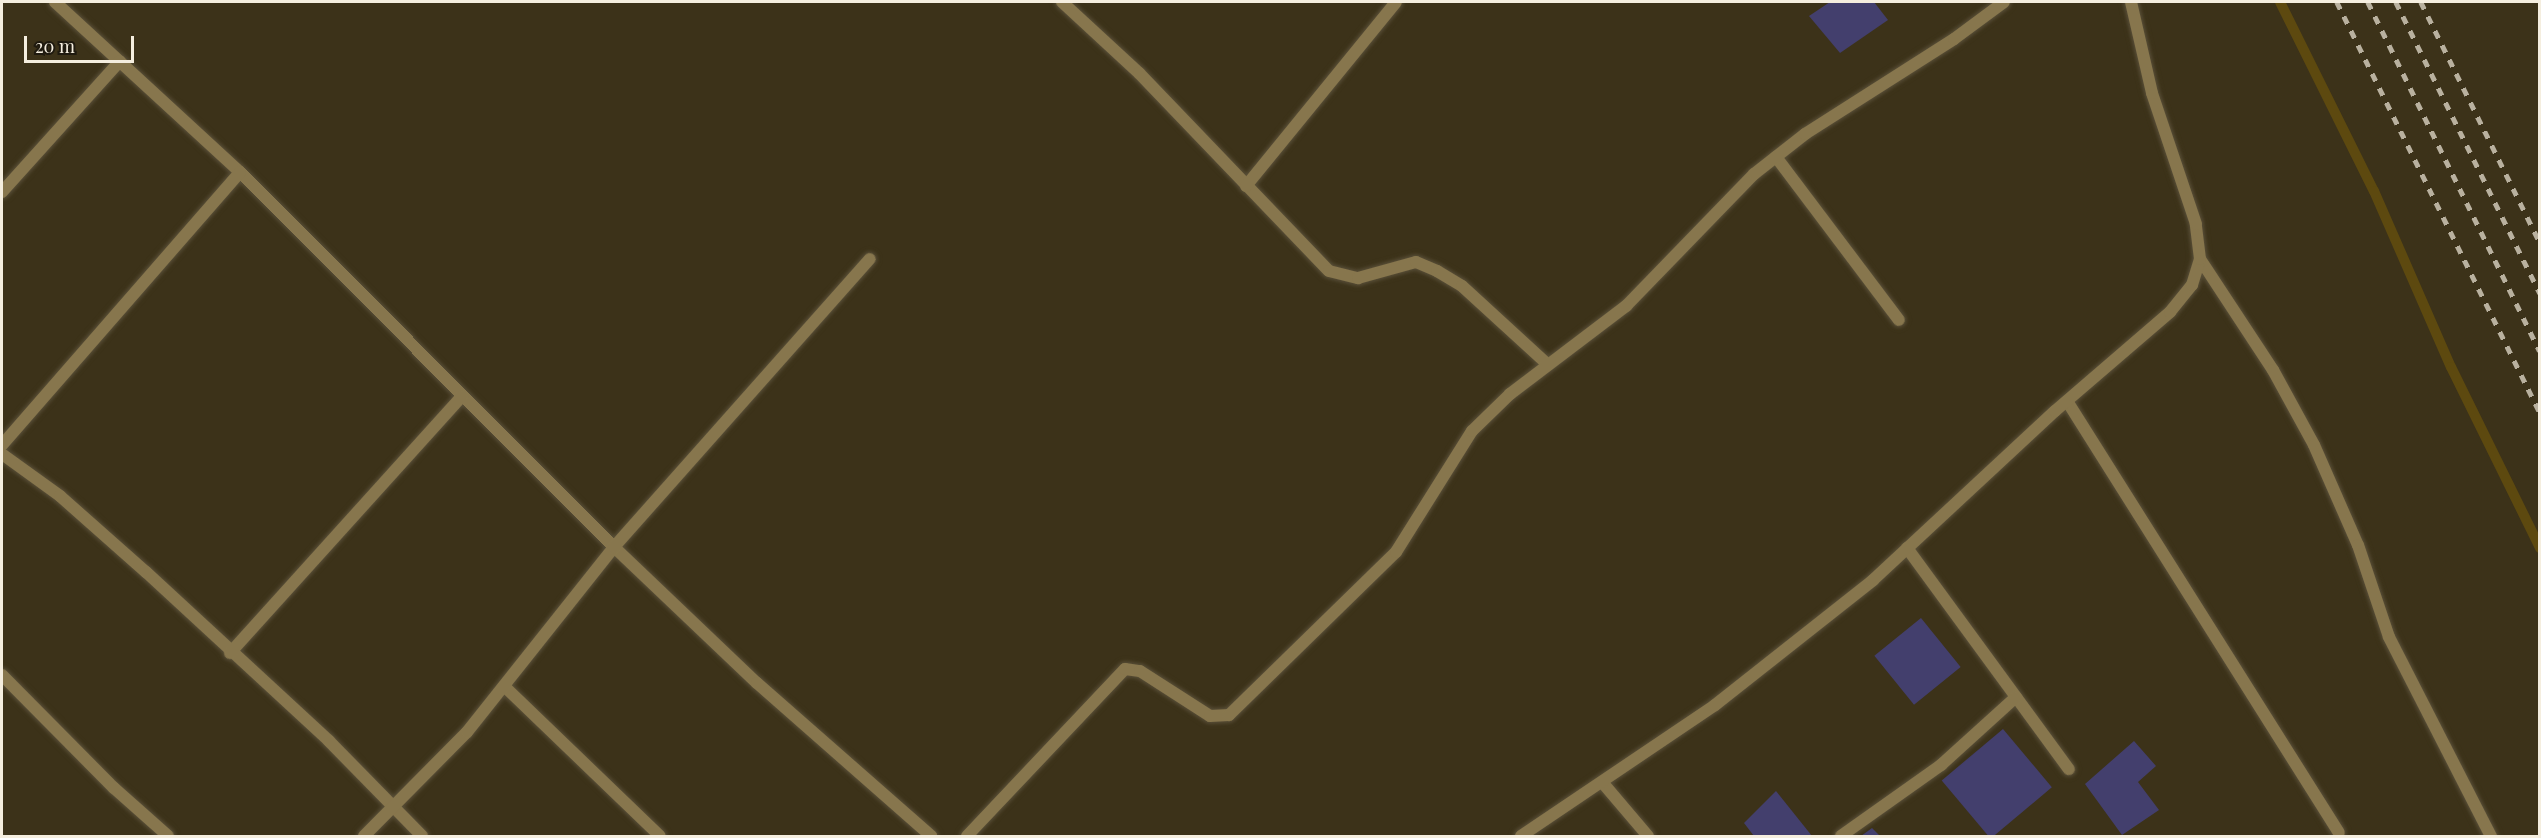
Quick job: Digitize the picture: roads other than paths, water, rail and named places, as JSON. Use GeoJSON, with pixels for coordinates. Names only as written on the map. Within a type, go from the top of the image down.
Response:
{"type":"FeatureCollection","features":[{"type":"Feature","properties":{"kind":"street"},"geometry":{"type":"LineString","coordinates":[[55,2],[240,172],[614,548],[757,683],[931,837]]}},
{"type":"Feature","properties":{"kind":"street"},"geometry":{"type":"LineString","coordinates":[[1062,2],[1139,72],[1329,271],[1358,278],[1416,262],[1462,286],[1547,364]]}},
{"type":"Feature","properties":{"kind":"street"},"geometry":{"type":"LineString","coordinates":[[1246,186],[1396,2]]}},
{"type":"Feature","properties":{"kind":"street"},"geometry":{"type":"LineString","coordinates":[[967,837],[1125,669],[1140,671],[1210,716],[1229,715],[1396,552],[1472,431],[1547,364],[1626,306],[1754,174],[1954,39],[2004,2]]}},
{"type":"Feature","properties":{"kind":"street"},"geometry":{"type":"LineString","coordinates":[[1521,837],[1715,705],[1873,580],[2067,401],[2170,312],[2192,285],[2200,259],[2196,224],[2151,93],[2131,2]]}},
{"type":"Feature","properties":{"kind":"street"},"geometry":{"type":"LineString","coordinates":[[2,192],[120,61]]}},
{"type":"Feature","properties":{"kind":"street"},"geometry":{"type":"LineString","coordinates":[[1776,157],[1899,320]]}},
{"type":"Feature","properties":{"kind":"street"},"geometry":{"type":"LineString","coordinates":[[2,445],[240,172]]}},
{"type":"Feature","properties":{"kind":"street"},"geometry":{"type":"LineString","coordinates":[[364,837],[467,732],[614,548],[870,259]]}},
{"type":"Feature","properties":{"kind":"street"},"geometry":{"type":"LineString","coordinates":[[2200,259],[2273,370],[2314,445],[2358,545],[2389,637],[2491,837]]}},
{"type":"Feature","properties":{"kind":"street"},"geometry":{"type":"LineString","coordinates":[[230,653],[462,396]]}},
{"type":"Feature","properties":{"kind":"street"},"geometry":{"type":"LineString","coordinates":[[2067,401],[2339,833]]}},
{"type":"Feature","properties":{"kind":"street"},"geometry":{"type":"LineString","coordinates":[[2,454],[94,525],[230,653],[329,741],[422,837]]}},
{"type":"Feature","properties":{"kind":"street"},"geometry":{"type":"LineString","coordinates":[[1908,548],[2069,769]]}},
{"type":"Feature","properties":{"kind":"street"},"geometry":{"type":"LineString","coordinates":[[2,675],[114,788],[168,837]]}},
{"type":"Feature","properties":{"kind":"street"},"geometry":{"type":"LineString","coordinates":[[504,686],[660,837]]}},
{"type":"Feature","properties":{"kind":"street"},"geometry":{"type":"LineString","coordinates":[[1841,837],[1941,765],[2016,697]]}},
{"type":"Feature","properties":{"kind":"street"},"geometry":{"type":"LineString","coordinates":[[1602,782],[1648,837]]}},
{"type":"Feature","properties":{"kind":"waterway"},"geometry":{"type":"LineString","coordinates":[[2280,2],[2374,191],[2451,367],[2540,548]]}},
{"type":"Feature","properties":{"kind":"railway"},"geometry":{"type":"LineString","coordinates":[[2337,2],[2540,413]]}},
{"type":"Feature","properties":{"kind":"railway"},"geometry":{"type":"LineString","coordinates":[[2368,2],[2540,351]]}},
{"type":"Feature","properties":{"kind":"railway"},"geometry":{"type":"LineString","coordinates":[[2396,2],[2540,293]]}},
{"type":"Feature","properties":{"kind":"railway"},"geometry":{"type":"LineString","coordinates":[[2421,2],[2540,243]]}}]}
